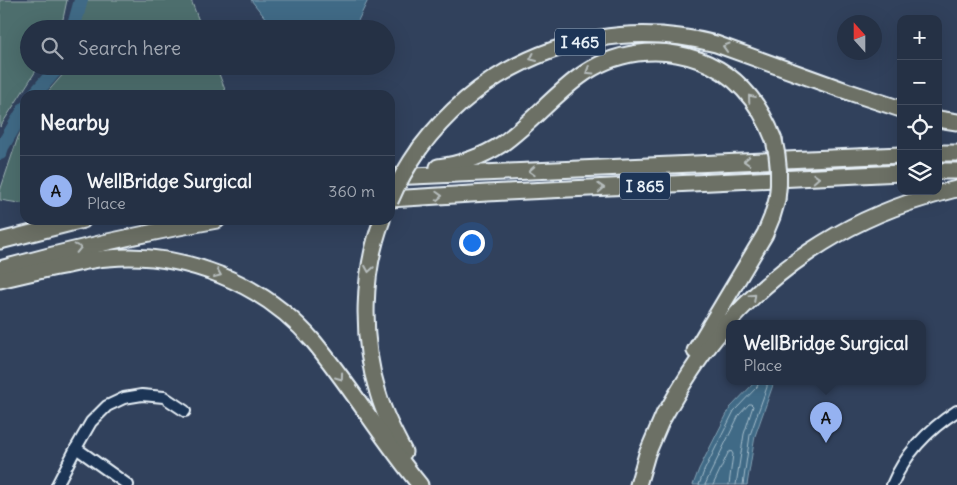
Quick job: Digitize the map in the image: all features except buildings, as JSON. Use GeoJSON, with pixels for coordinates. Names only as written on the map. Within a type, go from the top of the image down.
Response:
{"type":"FeatureCollection","features":[{"type":"Feature","properties":{"kind":"highway","name":"I 465"},"geometry":{"type":"LineString","coordinates":[[395,190],[404,171],[434,130],[459,105],[484,85],[509,69],[540,55],[571,44],[600,38],[626,35],[662,35],[701,40],[740,52],[897,109]]}},
{"type":"Feature","properties":{"kind":"highway"},"geometry":{"type":"LineString","coordinates":[[395,175],[451,165],[486,153],[502,143],[588,71],[608,60],[632,54],[667,52],[681,54],[706,63],[719,69],[737,82],[751,98],[764,117],[774,140],[779,164],[777,200],[764,234],[682,373],[647,454],[638,485]]}},
{"type":"Feature","properties":{"kind":"highway"},"geometry":{"type":"LineString","coordinates":[[942,120],[957,122]]}},
{"type":"Feature","properties":{"kind":"highway"},"geometry":{"type":"LineString","coordinates":[[942,154],[957,153]]}},
{"type":"Feature","properties":{"kind":"highway","name":"I 865"},"geometry":{"type":"LineString","coordinates":[[395,176],[897,155]]}},
{"type":"Feature","properties":{"kind":"highway"},"geometry":{"type":"LineString","coordinates":[[942,172],[957,171]]}},
{"type":"Feature","properties":{"kind":"highway","name":"I 865"},"geometry":{"type":"LineString","coordinates":[[395,200],[487,193],[897,173]]}},
{"type":"Feature","properties":{"kind":"highway"},"geometry":{"type":"LineString","coordinates":[[731,320],[774,277],[819,245],[843,231],[868,218],[916,200],[957,189]]}},
{"type":"Feature","properties":{"kind":"highway"},"geometry":{"type":"LineString","coordinates":[[0,241],[63,225]]}},
{"type":"Feature","properties":{"kind":"highway"},"geometry":{"type":"LineString","coordinates":[[0,280],[30,267],[111,241],[190,225]]}},
{"type":"Feature","properties":{"kind":"highway"},"geometry":{"type":"LineString","coordinates":[[380,225],[370,262],[367,288],[366,322],[372,368],[380,400],[392,430],[404,454],[425,485]]}},
{"type":"Feature","properties":{"kind":"highway"},"geometry":{"type":"LineString","coordinates":[[0,269],[106,258],[141,258],[166,260],[195,266],[246,287],[278,308],[305,332],[322,352],[420,485]]}},
{"type":"Feature","properties":{"kind":"highway"},"geometry":{"type":"LineString","coordinates":[[662,420],[688,375],[726,326]]}},
{"type":"Feature","properties":{"kind":"street"},"geometry":{"type":"LineString","coordinates":[[57,485],[91,422],[107,406],[124,398],[142,395],[164,397],[185,411]]}},
{"type":"Feature","properties":{"kind":"street"},"geometry":{"type":"LineString","coordinates":[[892,485],[902,465],[922,440],[957,411]]}},
{"type":"Feature","properties":{"kind":"street"},"geometry":{"type":"LineString","coordinates":[[76,448],[128,485]]}},
{"type":"Feature","properties":{"kind":"green space"},"geometry":{"type":"Polygon","coordinates":[[[0,0],[67,0],[62,20],[20,20],[20,75],[33,75],[24,90],[20,90],[20,96],[0,127],[0,0]]]}},
{"type":"Feature","properties":{"kind":"green space"},"geometry":{"type":"Polygon","coordinates":[[[87,0],[191,0],[199,20],[81,20],[87,0]]]}},
{"type":"Feature","properties":{"kind":"green space"},"geometry":{"type":"Polygon","coordinates":[[[62,75],[219,75],[225,90],[49,90],[62,75]]]}},
{"type":"Feature","properties":{"kind":"green space"},"geometry":{"type":"Polygon","coordinates":[[[20,133],[20,203],[0,200],[0,191],[20,133]]]}},
{"type":"Feature","properties":{"kind":"water"},"geometry":{"type":"Polygon","coordinates":[[[251,0],[368,0],[358,20],[267,20],[251,0]]]}},
{"type":"Feature","properties":{"kind":"water"},"geometry":{"type":"Polygon","coordinates":[[[752,385],[773,385],[755,436],[747,485],[693,485],[699,469],[730,408],[752,385]]]}},
{"type":"Feature","properties":{"kind":"waterway"},"geometry":{"type":"LineString","coordinates":[[75,20],[81,0]]}},
{"type":"Feature","properties":{"kind":"waterway"},"geometry":{"type":"LineString","coordinates":[[38,90],[51,75]]}},
{"type":"Feature","properties":{"kind":"waterway"},"geometry":{"type":"LineString","coordinates":[[0,153],[20,116]]}},
{"type":"Feature","properties":{"kind":"place","name":"WellBridge Surgical"},"geometry":{"type":"Point","coordinates":[826,443]}}]}
